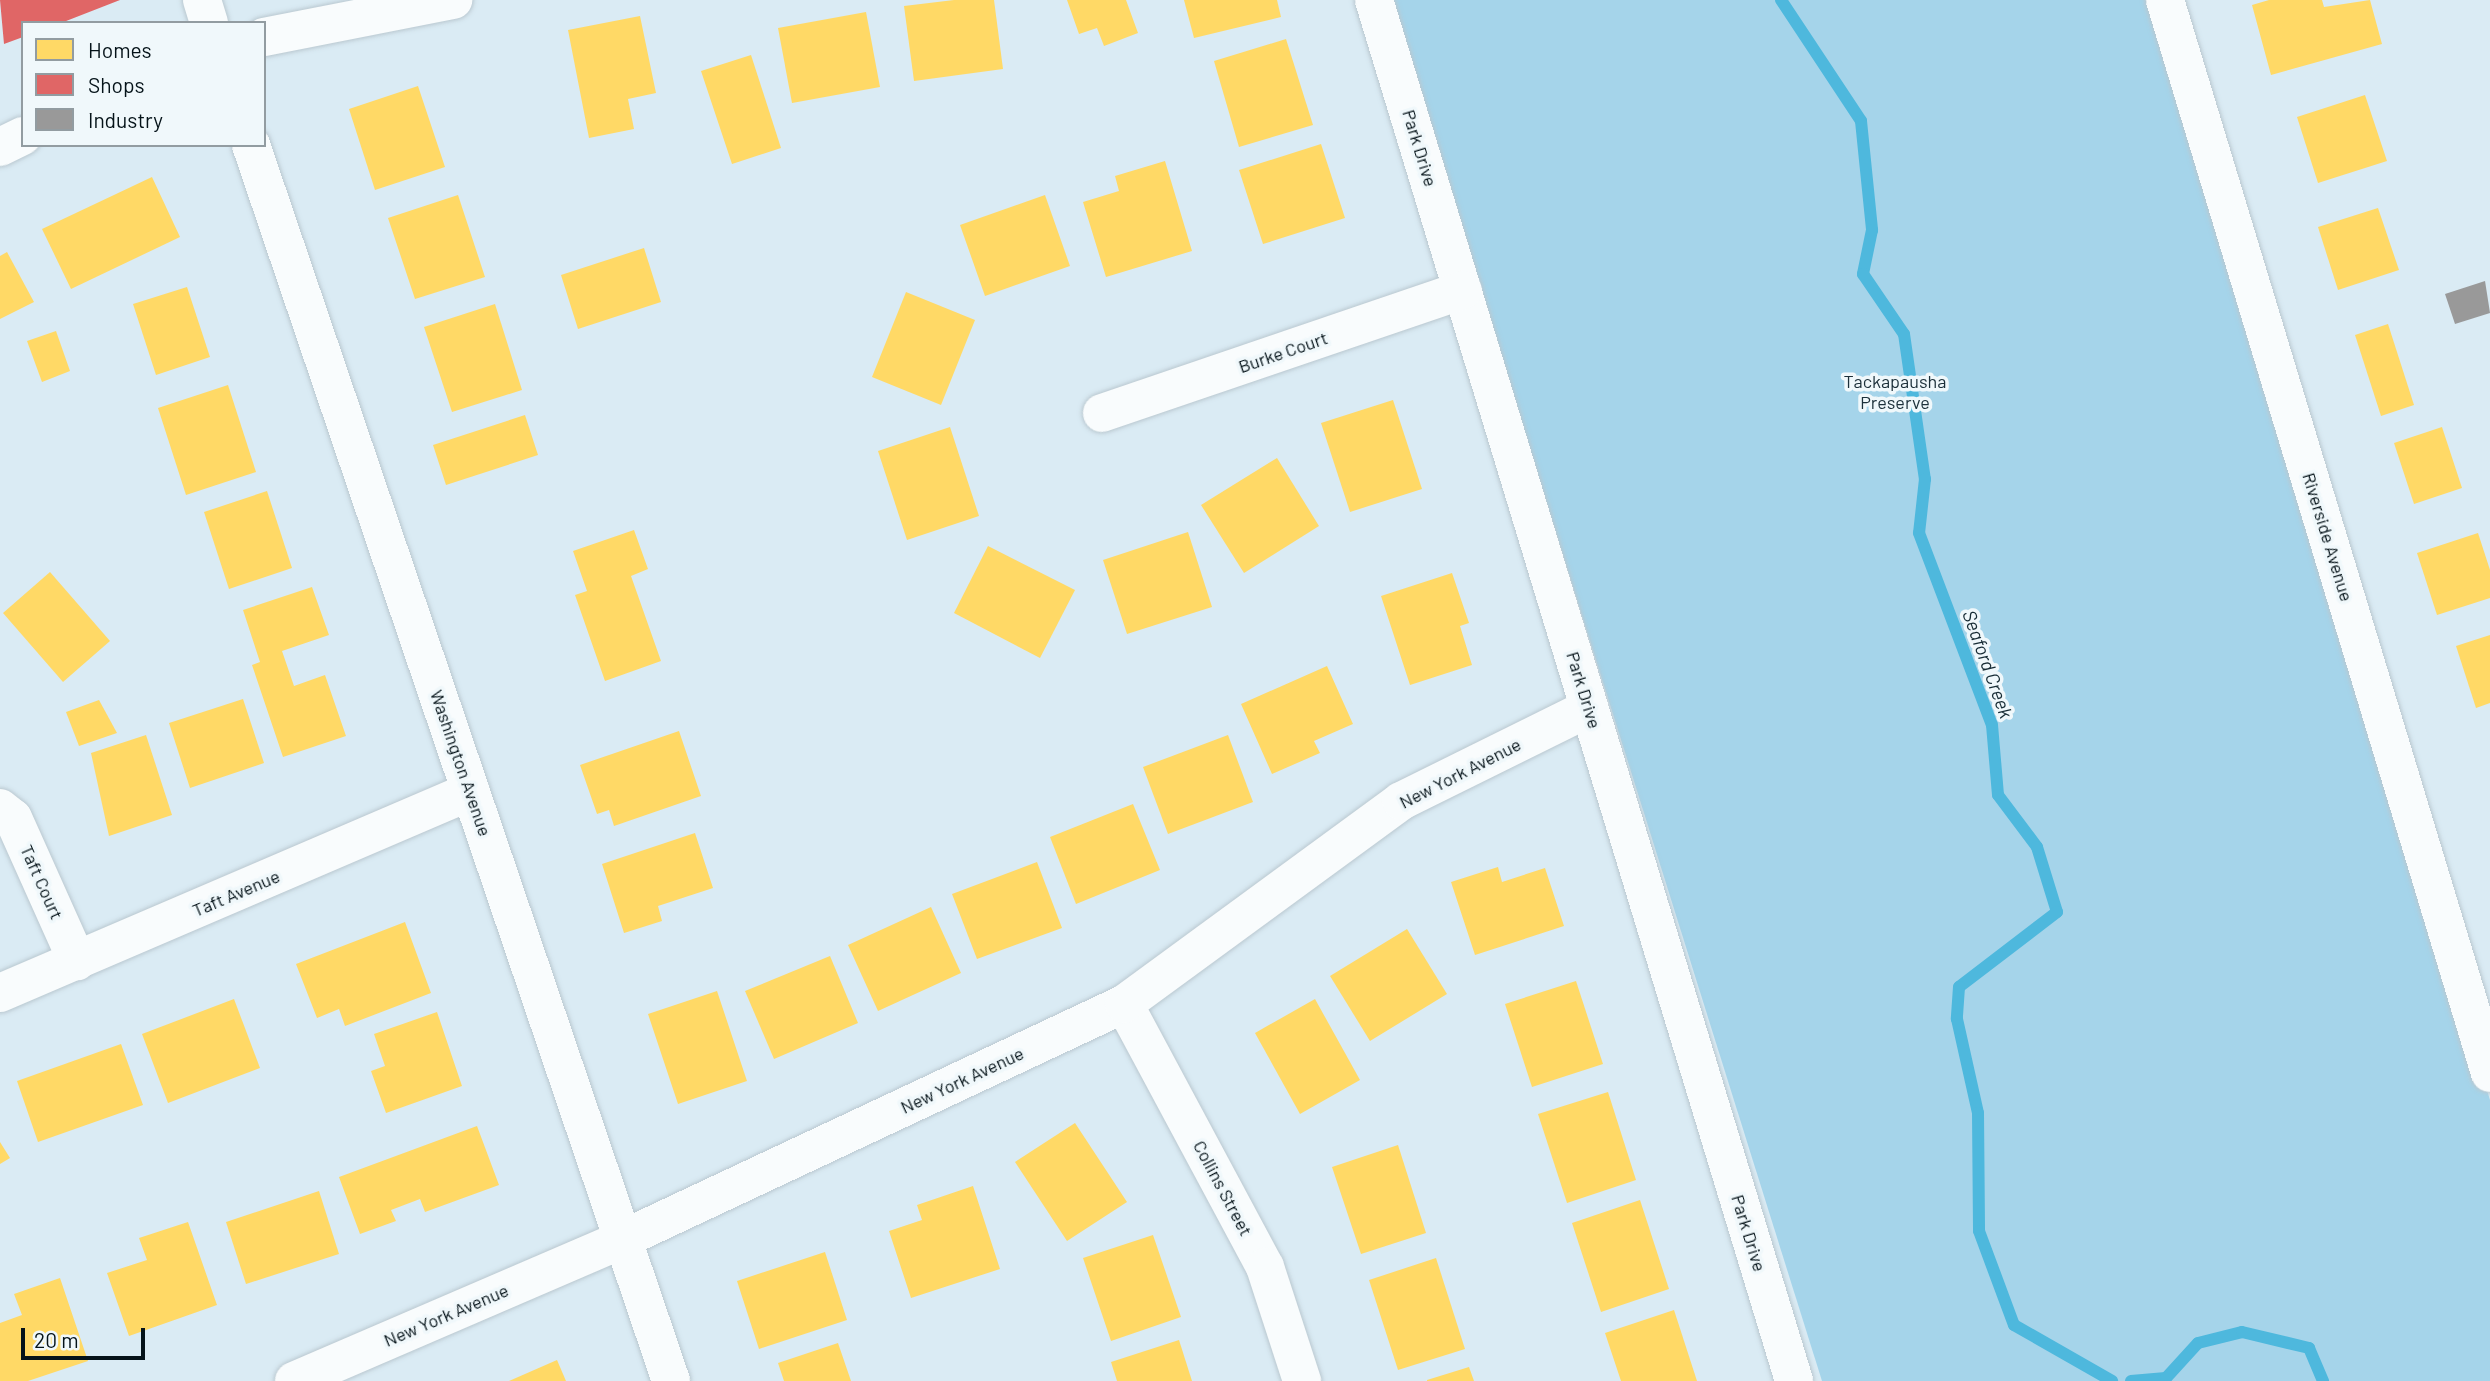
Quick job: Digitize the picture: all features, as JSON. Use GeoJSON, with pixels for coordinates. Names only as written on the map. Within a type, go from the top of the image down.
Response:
{"type":"FeatureCollection","features":[{"type":"Feature","properties":{"kind":"street"},"geometry":{"type":"LineString","coordinates":[[202,0],[208,21]]}},
{"type":"Feature","properties":{"kind":"street"},"geometry":{"type":"LineString","coordinates":[[266,37],[453,0]]}},
{"type":"Feature","properties":{"kind":"street","name":"Park Drive"},"geometry":{"type":"LineString","coordinates":[[1374,0],[1794,1381]]}},
{"type":"Feature","properties":{"kind":"street","name":"Riverside Avenue"},"geometry":{"type":"LineString","coordinates":[[2165,0],[2490,1073]]}},
{"type":"Feature","properties":{"kind":"street"},"geometry":{"type":"LineString","coordinates":[[0,147],[21,137]]}},
{"type":"Feature","properties":{"kind":"street","name":"Washington Avenue"},"geometry":{"type":"LineString","coordinates":[[252,147],[671,1381]]}},
{"type":"Feature","properties":{"kind":"street","name":"Burke Court"},"geometry":{"type":"LineString","coordinates":[[1102,413],[1463,290]]}},
{"type":"Feature","properties":{"kind":"street","name":"New York Avenue"},"geometry":{"type":"LineString","coordinates":[[294,1381],[623,1239],[1124,1004],[1401,801],[1589,708]]}},
{"type":"Feature","properties":{"kind":"street","name":"Taft Avenue"},"geometry":{"type":"LineString","coordinates":[[0,993],[471,791]]}},
{"type":"Feature","properties":{"kind":"street","name":"Taft Court"},"geometry":{"type":"LineString","coordinates":[[0,808],[13,818],[77,961]]}},
{"type":"Feature","properties":{"kind":"street","name":"Collins Street"},"geometry":{"type":"LineString","coordinates":[[1124,1004],[1265,1267],[1302,1381]]}},
{"type":"Feature","properties":{"kind":"green space","name":"Tackapausha Preserve"},"geometry":{"type":"Polygon","coordinates":[[[1389,0],[2158,0],[2490,1100],[2490,1381],[1822,1381],[1389,0]]]}},
{"type":"Feature","properties":{"kind":"building: Homes"},"geometry":{"type":"Polygon","coordinates":[[[954,0],[994,0],[1003,69],[914,81],[904,6],[954,0]]]}},
{"type":"Feature","properties":{"kind":"building: Homes"},"geometry":{"type":"Polygon","coordinates":[[[1067,0],[1126,0],[1138,33],[1104,46],[1097,28],[1079,34],[1067,0]]]}},
{"type":"Feature","properties":{"kind":"building: Homes"},"geometry":{"type":"Polygon","coordinates":[[[1184,0],[1277,0],[1281,17],[1194,38],[1184,0]]]}},
{"type":"Feature","properties":{"kind":"building: Homes"},"geometry":{"type":"Polygon","coordinates":[[[2269,0],[2322,0],[2324,7],[2370,0],[2382,44],[2271,75],[2252,5],[2269,0]]]}},
{"type":"Feature","properties":{"kind":"building: Homes"},"geometry":{"type":"Polygon","coordinates":[[[866,12],[880,87],[792,103],[778,28],[866,12]]]}},
{"type":"Feature","properties":{"kind":"building: Homes"},"geometry":{"type":"Polygon","coordinates":[[[640,16],[656,93],[628,99],[634,129],[589,138],[568,30],[640,16]]]}},
{"type":"Feature","properties":{"kind":"building: Homes"},"geometry":{"type":"Polygon","coordinates":[[[1286,39],[1313,125],[1239,147],[1214,61],[1286,39]]]}},
{"type":"Feature","properties":{"kind":"building: Homes"},"geometry":{"type":"Polygon","coordinates":[[[751,55],[781,148],[732,164],[701,71],[751,55]]]}},
{"type":"Feature","properties":{"kind":"building: Homes"},"geometry":{"type":"Polygon","coordinates":[[[418,86],[445,167],[375,190],[349,109],[418,86]]]}},
{"type":"Feature","properties":{"kind":"building: Homes"},"geometry":{"type":"Polygon","coordinates":[[[2365,95],[2387,161],[2318,183],[2297,117],[2365,95]]]}},
{"type":"Feature","properties":{"kind":"building: Homes"},"geometry":{"type":"Polygon","coordinates":[[[1321,144],[1345,218],[1263,244],[1239,170],[1321,144]]]}},
{"type":"Feature","properties":{"kind":"building: Homes"},"geometry":{"type":"Polygon","coordinates":[[[1165,161],[1192,251],[1106,277],[1083,202],[1119,191],[1115,176],[1165,161]]]}},
{"type":"Feature","properties":{"kind":"building: Homes"},"geometry":{"type":"Polygon","coordinates":[[[152,177],[180,237],[71,289],[42,229],[152,177]]]}},
{"type":"Feature","properties":{"kind":"building: Homes"},"geometry":{"type":"Polygon","coordinates":[[[458,195],[485,277],[415,299],[388,218],[458,195]]]}},
{"type":"Feature","properties":{"kind":"building: Homes"},"geometry":{"type":"Polygon","coordinates":[[[1045,195],[1070,266],[985,296],[960,225],[1045,195]]]}},
{"type":"Feature","properties":{"kind":"building: Homes"},"geometry":{"type":"Polygon","coordinates":[[[2378,208],[2399,270],[2338,290],[2318,227],[2378,208]]]}},
{"type":"Feature","properties":{"kind":"building: Homes"},"geometry":{"type":"Polygon","coordinates":[[[644,248],[661,302],[578,329],[561,275],[644,248]]]}},
{"type":"Feature","properties":{"kind":"building: Homes"},"geometry":{"type":"Polygon","coordinates":[[[7,252],[34,302],[0,319],[0,256],[7,252]]]}},
{"type":"Feature","properties":{"kind":"building: Homes"},"geometry":{"type":"Polygon","coordinates":[[[187,287],[210,357],[156,375],[133,304],[187,287]]]}},
{"type":"Feature","properties":{"kind":"building: Homes"},"geometry":{"type":"Polygon","coordinates":[[[906,292],[975,320],[941,405],[872,377],[906,292]]]}},
{"type":"Feature","properties":{"kind":"building: Homes"},"geometry":{"type":"Polygon","coordinates":[[[495,304],[522,390],[452,412],[424,327],[495,304]]]}},
{"type":"Feature","properties":{"kind":"building: Homes"},"geometry":{"type":"Polygon","coordinates":[[[2388,324],[2414,405],[2381,416],[2355,335],[2388,324]]]}},
{"type":"Feature","properties":{"kind":"building: Homes"},"geometry":{"type":"Polygon","coordinates":[[[56,331],[70,371],[42,382],[27,341],[56,331]]]}},
{"type":"Feature","properties":{"kind":"building: Homes"},"geometry":{"type":"Polygon","coordinates":[[[228,385],[256,472],[186,495],[158,408],[228,385]]]}},
{"type":"Feature","properties":{"kind":"building: Homes"},"geometry":{"type":"Polygon","coordinates":[[[1393,400],[1422,489],[1350,512],[1321,423],[1393,400]]]}},
{"type":"Feature","properties":{"kind":"building: Homes"},"geometry":{"type":"Polygon","coordinates":[[[525,415],[538,455],[446,485],[433,445],[525,415]]]}},
{"type":"Feature","properties":{"kind":"building: Homes"},"geometry":{"type":"Polygon","coordinates":[[[950,427],[979,516],[907,540],[878,451],[950,427]]]}},
{"type":"Feature","properties":{"kind":"building: Homes"},"geometry":{"type":"Polygon","coordinates":[[[2442,427],[2462,488],[2414,504],[2394,443],[2442,427]]]}},
{"type":"Feature","properties":{"kind":"building: Homes"},"geometry":{"type":"Polygon","coordinates":[[[1277,458],[1319,526],[1244,573],[1201,505],[1277,458]]]}},
{"type":"Feature","properties":{"kind":"building: Homes"},"geometry":{"type":"Polygon","coordinates":[[[267,491],[292,568],[229,589],[204,512],[267,491]]]}},
{"type":"Feature","properties":{"kind":"building: Homes"},"geometry":{"type":"Polygon","coordinates":[[[634,530],[648,569],[631,576],[661,661],[605,681],[575,595],[587,591],[573,551],[634,530]]]}},
{"type":"Feature","properties":{"kind":"building: Homes"},"geometry":{"type":"Polygon","coordinates":[[[1188,532],[1212,607],[1127,634],[1103,560],[1188,532]]]}},
{"type":"Feature","properties":{"kind":"building: Homes"},"geometry":{"type":"Polygon","coordinates":[[[2478,533],[2490,570],[2490,598],[2437,615],[2417,553],[2478,533]]]}},
{"type":"Feature","properties":{"kind":"building: Homes"},"geometry":{"type":"Polygon","coordinates":[[[988,546],[1075,590],[1040,658],[954,613],[988,546]]]}},
{"type":"Feature","properties":{"kind":"building: Homes"},"geometry":{"type":"Polygon","coordinates":[[[50,572],[110,641],[63,682],[3,613],[50,572]]]}},
{"type":"Feature","properties":{"kind":"building: Homes"},"geometry":{"type":"Polygon","coordinates":[[[1452,573],[1469,623],[1460,626],[1472,665],[1410,685],[1381,596],[1452,573]]]}},
{"type":"Feature","properties":{"kind":"building: Homes"},"geometry":{"type":"Polygon","coordinates":[[[312,587],[329,635],[282,651],[294,686],[325,675],[346,736],[283,757],[252,665],[260,662],[243,610],[312,587]]]}},
{"type":"Feature","properties":{"kind":"building: Homes"},"geometry":{"type":"Polygon","coordinates":[[[2490,635],[2490,703],[2476,708],[2456,646],[2490,635]]]}},
{"type":"Feature","properties":{"kind":"building: Homes"},"geometry":{"type":"Polygon","coordinates":[[[1327,666],[1353,724],[1314,741],[1320,753],[1272,774],[1241,704],[1327,666]]]}},
{"type":"Feature","properties":{"kind":"building: Homes"},"geometry":{"type":"Polygon","coordinates":[[[243,699],[264,763],[190,788],[169,723],[243,699]]]}},
{"type":"Feature","properties":{"kind":"building: Homes"},"geometry":{"type":"Polygon","coordinates":[[[99,700],[117,733],[79,746],[66,712],[99,700]]]}},
{"type":"Feature","properties":{"kind":"building: Homes"},"geometry":{"type":"Polygon","coordinates":[[[679,731],[701,796],[614,826],[609,810],[597,814],[580,765],[679,731]]]}},
{"type":"Feature","properties":{"kind":"building: Homes"},"geometry":{"type":"Polygon","coordinates":[[[146,735],[172,815],[109,836],[91,753],[146,735]]]}},
{"type":"Feature","properties":{"kind":"building: Homes"},"geometry":{"type":"Polygon","coordinates":[[[1228,735],[1253,802],[1168,834],[1143,767],[1228,735]]]}},
{"type":"Feature","properties":{"kind":"building: Homes"},"geometry":{"type":"Polygon","coordinates":[[[1133,804],[1160,870],[1076,904],[1050,837],[1133,804]]]}},
{"type":"Feature","properties":{"kind":"building: Homes"},"geometry":{"type":"Polygon","coordinates":[[[695,833],[713,888],[658,906],[662,921],[624,933],[602,864],[695,833]]]}},
{"type":"Feature","properties":{"kind":"building: Homes"},"geometry":{"type":"Polygon","coordinates":[[[1037,862],[1062,928],[977,959],[952,894],[1037,862]]]}},
{"type":"Feature","properties":{"kind":"building: Homes"},"geometry":{"type":"Polygon","coordinates":[[[1498,867],[1502,882],[1545,868],[1564,926],[1475,955],[1451,882],[1498,867]]]}},
{"type":"Feature","properties":{"kind":"building: Homes"},"geometry":{"type":"Polygon","coordinates":[[[931,907],[961,973],[878,1011],[848,945],[931,907]]]}},
{"type":"Feature","properties":{"kind":"building: Homes"},"geometry":{"type":"Polygon","coordinates":[[[405,922],[431,993],[345,1026],[339,1009],[317,1018],[296,964],[405,922]]]}},
{"type":"Feature","properties":{"kind":"building: Homes"},"geometry":{"type":"Polygon","coordinates":[[[1407,929],[1447,994],[1370,1041],[1330,976],[1407,929]]]}},
{"type":"Feature","properties":{"kind":"building: Homes"},"geometry":{"type":"Polygon","coordinates":[[[830,956],[858,1023],[774,1059],[745,991],[830,956]]]}},
{"type":"Feature","properties":{"kind":"building: Homes"},"geometry":{"type":"Polygon","coordinates":[[[1576,981],[1603,1064],[1532,1087],[1505,1004],[1576,981]]]}},
{"type":"Feature","properties":{"kind":"building: Homes"},"geometry":{"type":"Polygon","coordinates":[[[717,991],[747,1081],[678,1104],[648,1014],[717,991]]]}},
{"type":"Feature","properties":{"kind":"building: Homes"},"geometry":{"type":"Polygon","coordinates":[[[234,999],[260,1068],[168,1103],[142,1034],[234,999]]]}},
{"type":"Feature","properties":{"kind":"building: Homes"},"geometry":{"type":"Polygon","coordinates":[[[1315,999],[1360,1080],[1300,1114],[1255,1033],[1315,999]]]}},
{"type":"Feature","properties":{"kind":"building: Homes"},"geometry":{"type":"Polygon","coordinates":[[[437,1012],[462,1086],[386,1113],[371,1071],[385,1066],[374,1034],[437,1012]]]}},
{"type":"Feature","properties":{"kind":"building: Homes"},"geometry":{"type":"Polygon","coordinates":[[[121,1044],[143,1105],[38,1142],[17,1081],[121,1044]]]}},
{"type":"Feature","properties":{"kind":"building: Homes"},"geometry":{"type":"Polygon","coordinates":[[[1608,1092],[1636,1180],[1567,1203],[1538,1114],[1608,1092]]]}},
{"type":"Feature","properties":{"kind":"building: Homes"},"geometry":{"type":"Polygon","coordinates":[[[1075,1123],[1127,1202],[1067,1241],[1015,1162],[1075,1123]]]}},
{"type":"Feature","properties":{"kind":"building: Homes"},"geometry":{"type":"Polygon","coordinates":[[[477,1126],[499,1185],[425,1212],[420,1199],[391,1210],[396,1221],[360,1234],[339,1177],[477,1126]]]}},
{"type":"Feature","properties":{"kind":"building: Homes"},"geometry":{"type":"Polygon","coordinates":[[[0,1142],[10,1158],[0,1164],[0,1142]]]}},
{"type":"Feature","properties":{"kind":"building: Homes"},"geometry":{"type":"Polygon","coordinates":[[[1398,1145],[1426,1233],[1361,1254],[1332,1167],[1398,1145]]]}},
{"type":"Feature","properties":{"kind":"building: Homes"},"geometry":{"type":"Polygon","coordinates":[[[973,1186],[1000,1269],[911,1298],[889,1231],[922,1220],[917,1205],[973,1186]]]}},
{"type":"Feature","properties":{"kind":"building: Homes"},"geometry":{"type":"Polygon","coordinates":[[[319,1191],[339,1254],[246,1284],[226,1222],[319,1191]]]}},
{"type":"Feature","properties":{"kind":"building: Homes"},"geometry":{"type":"Polygon","coordinates":[[[1640,1200],[1669,1289],[1601,1312],[1572,1223],[1640,1200]]]}},
{"type":"Feature","properties":{"kind":"building: Homes"},"geometry":{"type":"Polygon","coordinates":[[[188,1222],[217,1305],[129,1336],[107,1273],[147,1260],[139,1238],[188,1222]]]}},
{"type":"Feature","properties":{"kind":"building: Homes"},"geometry":{"type":"Polygon","coordinates":[[[1153,1235],[1181,1317],[1111,1341],[1083,1258],[1153,1235]]]}},
{"type":"Feature","properties":{"kind":"building: Homes"},"geometry":{"type":"Polygon","coordinates":[[[825,1252],[847,1320],[759,1349],[737,1281],[825,1252]]]}},
{"type":"Feature","properties":{"kind":"building: Homes"},"geometry":{"type":"Polygon","coordinates":[[[1436,1258],[1465,1349],[1398,1370],[1369,1280],[1436,1258]]]}},
{"type":"Feature","properties":{"kind":"building: Homes"},"geometry":{"type":"Polygon","coordinates":[[[60,1278],[88,1361],[28,1381],[0,1381],[0,1323],[22,1315],[14,1294],[60,1278]]]}},
{"type":"Feature","properties":{"kind":"building: Homes"},"geometry":{"type":"Polygon","coordinates":[[[1674,1310],[1697,1381],[1621,1381],[1605,1333],[1674,1310]]]}},
{"type":"Feature","properties":{"kind":"building: Homes"},"geometry":{"type":"Polygon","coordinates":[[[1179,1340],[1192,1381],[1117,1381],[1111,1362],[1179,1340]]]}},
{"type":"Feature","properties":{"kind":"building: Homes"},"geometry":{"type":"Polygon","coordinates":[[[838,1343],[851,1381],[784,1381],[778,1363],[838,1343]]]}},
{"type":"Feature","properties":{"kind":"building: Homes"},"geometry":{"type":"Polygon","coordinates":[[[557,1360],[566,1381],[509,1381],[557,1360]]]}},
{"type":"Feature","properties":{"kind":"building: Homes"},"geometry":{"type":"Polygon","coordinates":[[[1469,1367],[1474,1381],[1427,1381],[1427,1380],[1469,1367]]]}},
{"type":"Feature","properties":{"kind":"building: Shops"},"geometry":{"type":"Polygon","coordinates":[[[0,0],[120,0],[66,21],[21,21],[21,38],[4,44],[0,0]]]}},
{"type":"Feature","properties":{"kind":"building: Industry"},"geometry":{"type":"Polygon","coordinates":[[[2485,281],[2490,313],[2455,324],[2445,294],[2485,281]]]}},
{"type":"Feature","properties":{"kind":"waterway","name":"Seaford Creek"},"geometry":{"type":"LineString","coordinates":[[1781,0],[1861,121],[1872,230],[1863,274],[1904,334],[1925,479],[1919,533],[1992,725],[1998,795],[2037,847],[2057,912],[1959,987],[1957,1019],[1978,1113],[1979,1231],[2014,1325],[2112,1381]]}},
{"type":"Feature","properties":{"kind":"waterway","name":"Seaford Creek"},"geometry":{"type":"LineString","coordinates":[[2131,1381],[2166,1378],[2198,1343],[2242,1332],[2309,1348],[2323,1381]]}}]}
